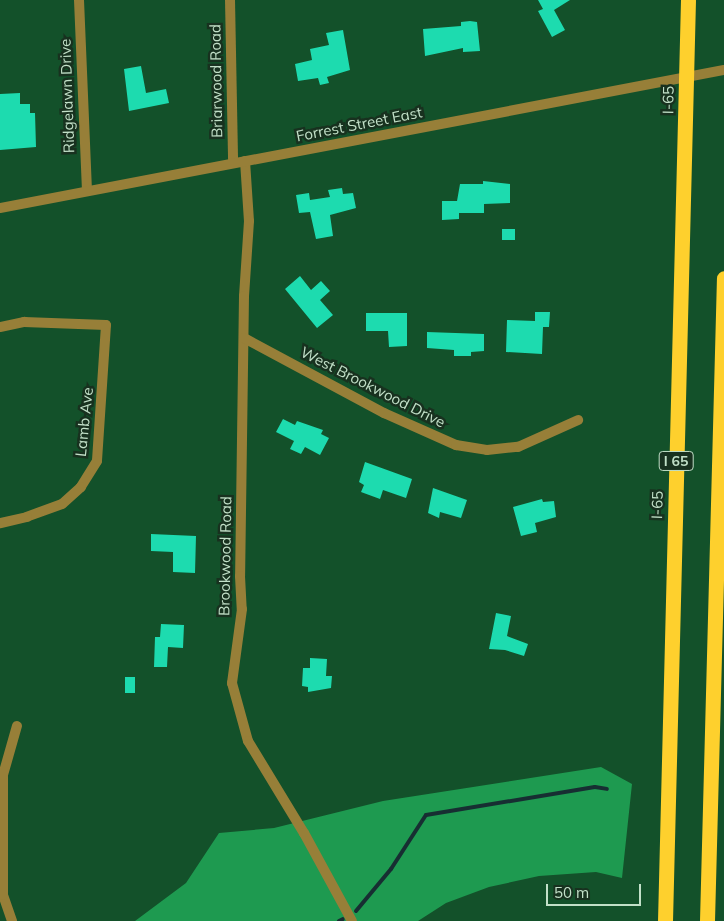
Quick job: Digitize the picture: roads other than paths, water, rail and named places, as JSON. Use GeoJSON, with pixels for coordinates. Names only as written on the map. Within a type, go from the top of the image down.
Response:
{"type":"FeatureCollection","features":[{"type":"Feature","properties":{"kind":"highway","name":"I-65"},"geometry":{"type":"LineString","coordinates":[[665,921],[688,0]]}},
{"type":"Feature","properties":{"kind":"highway"},"geometry":{"type":"LineString","coordinates":[[707,921],[724,278]]}},
{"type":"Feature","properties":{"kind":"street","name":"Ridgelawn Drive"},"geometry":{"type":"LineString","coordinates":[[80,0],[87,191]]}},
{"type":"Feature","properties":{"kind":"street","name":"Briarwood Road"},"geometry":{"type":"LineString","coordinates":[[230,0],[233,162]]}},
{"type":"Feature","properties":{"kind":"street","name":"Forrest Street East"},"geometry":{"type":"LineString","coordinates":[[0,208],[233,162],[245,162],[724,70]]}},
{"type":"Feature","properties":{"kind":"street","name":"Brookwood Road"},"geometry":{"type":"LineString","coordinates":[[245,162],[249,221],[244,338],[240,576],[242,609],[232,684],[248,741],[304,833],[352,921]]}},
{"type":"Feature","properties":{"kind":"street","name":"Lamb Ave"},"geometry":{"type":"LineString","coordinates":[[0,327],[24,322],[106,326],[97,461],[81,487],[62,504],[27,517],[0,523]]}},
{"type":"Feature","properties":{"kind":"street","name":"West Brookwood Drive"},"geometry":{"type":"LineString","coordinates":[[244,338],[384,413],[456,445],[487,450],[518,447],[578,420]]}},
{"type":"Feature","properties":{"kind":"street"},"geometry":{"type":"LineString","coordinates":[[12,921],[3,895],[3,775],[17,726]]}},
{"type":"Feature","properties":{"kind":"waterway"},"geometry":{"type":"LineString","coordinates":[[356,911],[391,869],[426,815],[595,787],[607,789]]}},
{"type":"Feature","properties":{"kind":"waterway"},"geometry":{"type":"LineString","coordinates":[[339,921],[343,919]]}}]}
